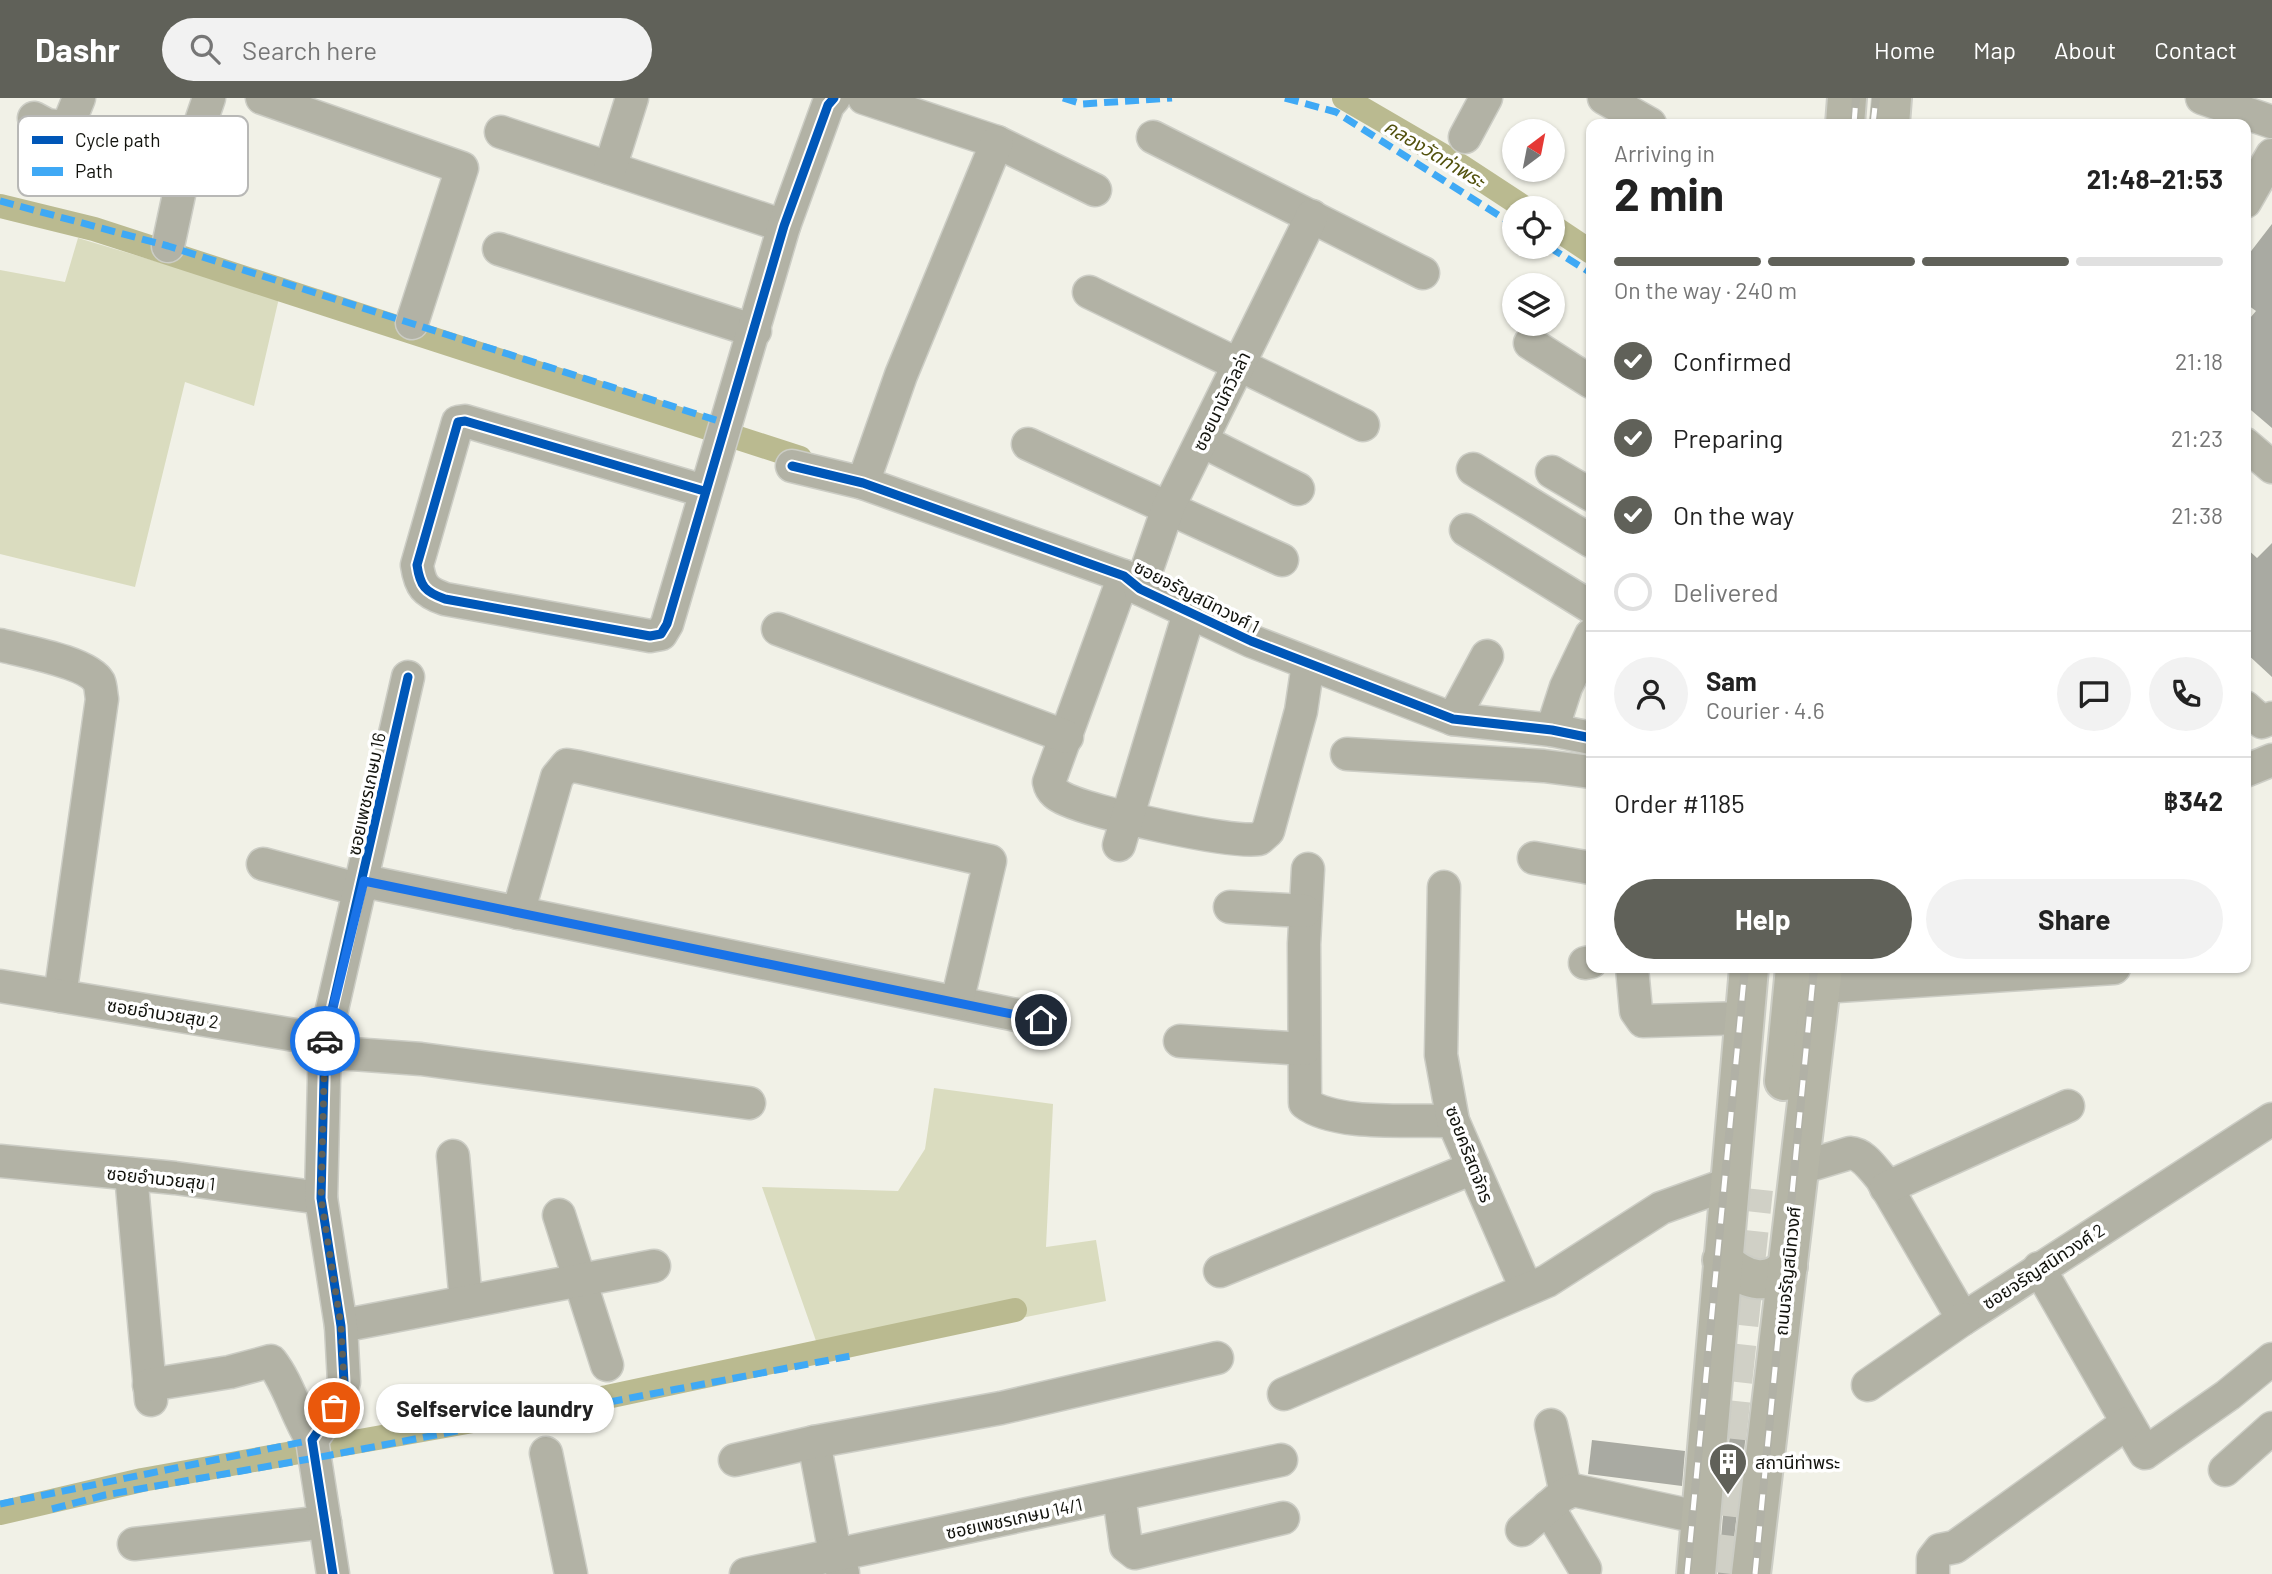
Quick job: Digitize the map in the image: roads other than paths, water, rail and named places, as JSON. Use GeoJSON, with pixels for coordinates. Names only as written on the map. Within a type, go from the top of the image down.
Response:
{"type":"FeatureCollection","features":[{"type":"Feature","properties":{"kind":"main road"},"geometry":{"type":"LineString","coordinates":[[1845,119],[1847,98]]}},
{"type":"Feature","properties":{"kind":"main road"},"geometry":{"type":"LineString","coordinates":[[1890,119],[1892,98]]}},
{"type":"Feature","properties":{"kind":"main road","name":"ถนนจรัญสนิทวงศ์"},"geometry":{"type":"LineString","coordinates":[[1748,973],[1744,1018],[1763,1185],[1788,1266],[1751,1574]]}},
{"type":"Feature","properties":{"kind":"main road","name":"ถนนจรัญสนิทวงศ์"},"geometry":{"type":"LineString","coordinates":[[1763,1185],[1774,973]]}},
{"type":"Feature","properties":{"kind":"main road","name":"ถนนจรัญสนิทวงศ์"},"geometry":{"type":"LineString","coordinates":[[1696,1574],[1723,1260],[1763,1185],[1813,974]]}},
{"type":"Feature","properties":{"kind":"main road"},"geometry":{"type":"LineString","coordinates":[[1723,1260],[1742,1276],[1760,1280],[1771,1279],[1788,1266]]}},
{"type":"Feature","properties":{"kind":"street"},"geometry":{"type":"LineString","coordinates":[[72,116],[79,98]]}},
{"type":"Feature","properties":{"kind":"street"},"geometry":{"type":"LineString","coordinates":[[203,116],[209,98]]}},
{"type":"Feature","properties":{"kind":"street"},"geometry":{"type":"LineString","coordinates":[[262,98],[462,168],[412,323]]}},
{"type":"Feature","properties":{"kind":"street"},"geometry":{"type":"LineString","coordinates":[[610,168],[632,98]]}},
{"type":"Feature","properties":{"kind":"street"},"geometry":{"type":"LineString","coordinates":[[704,491],[465,421],[458,422],[417,565],[419,581],[424,590],[445,599],[650,636],[661,634],[667,624],[784,226],[828,105],[834,98]]}},
{"type":"Feature","properties":{"kind":"street"},"geometry":{"type":"LineString","coordinates":[[864,98],[918,105],[1095,190]]}},
{"type":"Feature","properties":{"kind":"street"},"geometry":{"type":"LineString","coordinates":[[1465,137],[1486,98]]}},
{"type":"Feature","properties":{"kind":"street"},"geometry":{"type":"LineString","coordinates":[[1604,98],[1641,119]]}},
{"type":"Feature","properties":{"kind":"street"},"geometry":{"type":"LineString","coordinates":[[2202,98],[2272,122]]}},
{"type":"Feature","properties":{"kind":"street"},"geometry":{"type":"LineString","coordinates":[[501,132],[784,226]]}},
{"type":"Feature","properties":{"kind":"street"},"geometry":{"type":"LineString","coordinates":[[1153,137],[1423,273]]}},
{"type":"Feature","properties":{"kind":"street"},"geometry":{"type":"LineString","coordinates":[[863,483],[901,375],[997,142]]}},
{"type":"Feature","properties":{"kind":"street"},"geometry":{"type":"LineString","coordinates":[[2251,192],[2272,155]]}},
{"type":"Feature","properties":{"kind":"street"},"geometry":{"type":"LineString","coordinates":[[168,246],[179,196]]}},
{"type":"Feature","properties":{"kind":"street","name":"ซอยนานักวิลล่า"},"geometry":{"type":"LineString","coordinates":[[1308,664],[1301,711],[1268,831],[1264,836],[1251,840],[1122,831],[1053,792],[1049,782],[1132,583],[1312,216]]}},
{"type":"Feature","properties":{"kind":"street"},"geometry":{"type":"LineString","coordinates":[[499,249],[755,331]]}},
{"type":"Feature","properties":{"kind":"street"},"geometry":{"type":"LineString","coordinates":[[1089,292],[1363,425]]}},
{"type":"Feature","properties":{"kind":"street"},"geometry":{"type":"LineString","coordinates":[[1530,343],[1586,379]]}},
{"type":"Feature","properties":{"kind":"street"},"geometry":{"type":"LineString","coordinates":[[1202,441],[1298,489]]}},
{"type":"Feature","properties":{"kind":"street"},"geometry":{"type":"LineString","coordinates":[[1028,444],[1282,560]]}},
{"type":"Feature","properties":{"kind":"street","name":"ซอยจรัญสนิทวงศ์ 1"},"geometry":{"type":"LineString","coordinates":[[792,466],[863,483],[1132,583],[1189,613],[1308,664],[1453,719],[1552,730],[1586,737]]}},
{"type":"Feature","properties":{"kind":"street"},"geometry":{"type":"LineString","coordinates":[[1473,469],[1586,538]]}},
{"type":"Feature","properties":{"kind":"street"},"geometry":{"type":"LineString","coordinates":[[1552,472],[1586,492]]}},
{"type":"Feature","properties":{"kind":"street"},"geometry":{"type":"LineString","coordinates":[[1466,530],[1586,604]]}},
{"type":"Feature","properties":{"kind":"street"},"geometry":{"type":"LineString","coordinates":[[1122,831],[1189,613]]}},
{"type":"Feature","properties":{"kind":"street"},"geometry":{"type":"LineString","coordinates":[[778,629],[1067,737]]}},
{"type":"Feature","properties":{"kind":"street"},"geometry":{"type":"LineString","coordinates":[[0,645],[70,664],[99,681],[102,699],[60,996]]}},
{"type":"Feature","properties":{"kind":"street"},"geometry":{"type":"LineString","coordinates":[[1453,719],[1487,656]]}},
{"type":"Feature","properties":{"kind":"street"},"geometry":{"type":"LineString","coordinates":[[1552,730],[1578,690],[1586,656]]}},
{"type":"Feature","properties":{"kind":"street","name":"ซอยเพชรเกษม 16"},"geometry":{"type":"LineString","coordinates":[[313,1445],[334,1408],[344,1382],[341,1326],[321,1198],[325,1046],[408,677]]}},
{"type":"Feature","properties":{"kind":"street"},"geometry":{"type":"LineString","coordinates":[[1347,754],[1530,765],[1586,771]]}},
{"type":"Feature","properties":{"kind":"street"},"geometry":{"type":"LineString","coordinates":[[2251,769],[2272,760]]}},
{"type":"Feature","properties":{"kind":"street"},"geometry":{"type":"LineString","coordinates":[[518,913],[558,777],[567,765],[990,861],[957,1002]]}},
{"type":"Feature","properties":{"kind":"street"},"geometry":{"type":"LineString","coordinates":[[1534,858],[1586,867]]}},
{"type":"Feature","properties":{"kind":"street"},"geometry":{"type":"LineString","coordinates":[[263,864],[1041,1020]]}},
{"type":"Feature","properties":{"kind":"street"},"geometry":{"type":"LineString","coordinates":[[1308,869],[1305,911],[1305,1102],[1319,1113],[1341,1117],[1453,1121]]}},
{"type":"Feature","properties":{"kind":"street","name":"ซอยคริสตจักร"},"geometry":{"type":"LineString","coordinates":[[1444,887],[1441,1055],[1453,1121],[1526,1288]]}},
{"type":"Feature","properties":{"kind":"street"},"geometry":{"type":"LineString","coordinates":[[1230,907],[1305,911]]}},
{"type":"Feature","properties":{"kind":"street"},"geometry":{"type":"LineString","coordinates":[[1632,973],[1636,1011],[1643,1021],[1744,1018]]}},
{"type":"Feature","properties":{"kind":"street"},"geometry":{"type":"LineString","coordinates":[[1813,974],[1863,973]]}},
{"type":"Feature","properties":{"kind":"street","name":"ซอยอำนวยสุข 2"},"geometry":{"type":"LineString","coordinates":[[0,986],[325,1046],[749,1103]]}},
{"type":"Feature","properties":{"kind":"street"},"geometry":{"type":"LineString","coordinates":[[1180,1041],[1304,1049]]}},
{"type":"Feature","properties":{"kind":"street"},"geometry":{"type":"LineString","coordinates":[[1886,1188],[2067,1106]]}},
{"type":"Feature","properties":{"kind":"street","name":"ซอยจรัญสนิทวงศ์ 2"},"geometry":{"type":"LineString","coordinates":[[1763,1185],[1857,1153],[1886,1188],[1964,1319],[2272,1119]]}},
{"type":"Feature","properties":{"kind":"street"},"geometry":{"type":"LineString","coordinates":[[453,1156],[466,1302]]}},
{"type":"Feature","properties":{"kind":"street","name":"ซอยอำนวยสุข 1"},"geometry":{"type":"LineString","coordinates":[[0,1161],[321,1198]]}},
{"type":"Feature","properties":{"kind":"street"},"geometry":{"type":"LineString","coordinates":[[1220,1271],[1473,1168]]}},
{"type":"Feature","properties":{"kind":"street"},"geometry":{"type":"LineString","coordinates":[[131,1174],[150,1392],[271,1361],[279,1372],[297,1416],[313,1445],[333,1574]]}},
{"type":"Feature","properties":{"kind":"street"},"geometry":{"type":"LineString","coordinates":[[1284,1394],[1547,1281],[1661,1209],[1763,1185]]}},
{"type":"Feature","properties":{"kind":"street"},"geometry":{"type":"LineString","coordinates":[[559,1215],[607,1365]]}},
{"type":"Feature","properties":{"kind":"street"},"geometry":{"type":"LineString","coordinates":[[341,1326],[654,1266]]}},
{"type":"Feature","properties":{"kind":"street"},"geometry":{"type":"LineString","coordinates":[[2039,1268],[2145,1453],[2237,1388],[2272,1359]]}},
{"type":"Feature","properties":{"kind":"street"},"geometry":{"type":"LineString","coordinates":[[1868,1385],[1964,1319]]}},
{"type":"Feature","properties":{"kind":"street"},"geometry":{"type":"LineString","coordinates":[[735,1460],[814,1442],[1001,1408],[1217,1358]]}},
{"type":"Feature","properties":{"kind":"street"},"geometry":{"type":"LineString","coordinates":[[2225,1470],[2272,1426],[2237,1388]]}},
{"type":"Feature","properties":{"kind":"street"},"geometry":{"type":"LineString","coordinates":[[1933,1574],[1933,1559],[1940,1550],[1955,1547],[2127,1423]]}},
{"type":"Feature","properties":{"kind":"street"},"geometry":{"type":"LineString","coordinates":[[1551,1424],[1557,1500],[1585,1569]]}},
{"type":"Feature","properties":{"kind":"street"},"geometry":{"type":"LineString","coordinates":[[814,1442],[840,1564]]}},
{"type":"Feature","properties":{"kind":"street"},"geometry":{"type":"LineString","coordinates":[[546,1453],[571,1574]]}},
{"type":"Feature","properties":{"kind":"street","name":"ซอยเพชรเกษม 14/1"},"geometry":{"type":"LineString","coordinates":[[746,1574],[840,1564],[1119,1496],[1281,1460]]}},
{"type":"Feature","properties":{"kind":"street"},"geometry":{"type":"LineString","coordinates":[[1522,1530],[1573,1490],[1702,1518]]}},
{"type":"Feature","properties":{"kind":"street"},"geometry":{"type":"LineString","coordinates":[[1119,1496],[1126,1546],[1135,1553],[1283,1518]]}},
{"type":"Feature","properties":{"kind":"street"},"geometry":{"type":"LineString","coordinates":[[134,1544],[325,1522]]}},
{"type":"Feature","properties":{"kind":"waterway","name":"คลองวัดท่าพระ"},"geometry":{"type":"LineString","coordinates":[[1344,98],[1461,166],[1507,196]]}},
{"type":"Feature","properties":{"kind":"waterway"},"geometry":{"type":"LineString","coordinates":[[0,206],[94,229],[800,458]]}},
{"type":"Feature","properties":{"kind":"waterway","name":"คลองวัดท่าพระ"},"geometry":{"type":"LineString","coordinates":[[1565,235],[1586,249]]}},
{"type":"Feature","properties":{"kind":"waterway"},"geometry":{"type":"LineString","coordinates":[[0,1513],[142,1480],[607,1397],[1015,1310]]}},
{"type":"Feature","properties":{"kind":"tunnel"},"geometry":{"type":"LineString","coordinates":[[1721,1495],[1754,1189]]}},
{"type":"Feature","properties":{"kind":"tunnel"},"geometry":{"type":"LineString","coordinates":[[1731,1574],[1744,1463]]}},
{"type":"Feature","properties":{"kind":"railway"},"geometry":{"type":"LineString","coordinates":[[1854,119],[1856,98]]}},
{"type":"Feature","properties":{"kind":"railway"},"geometry":{"type":"LineString","coordinates":[[1874,119],[1876,98]]}},
{"type":"Feature","properties":{"kind":"railway"},"geometry":{"type":"LineString","coordinates":[[1687,1574],[1745,973]]}},
{"type":"Feature","properties":{"kind":"railway"},"geometry":{"type":"LineString","coordinates":[[1755,1574],[1814,973]]}},
{"type":"Feature","properties":{"kind":"place","name":"Selfservice laundry"},"geometry":{"type":"Point","coordinates":[334,1408]}},
{"type":"Feature","properties":{"kind":"place","name":"สถานีท่าพระ"},"geometry":{"type":"Point","coordinates":[1728,1496]}}]}
